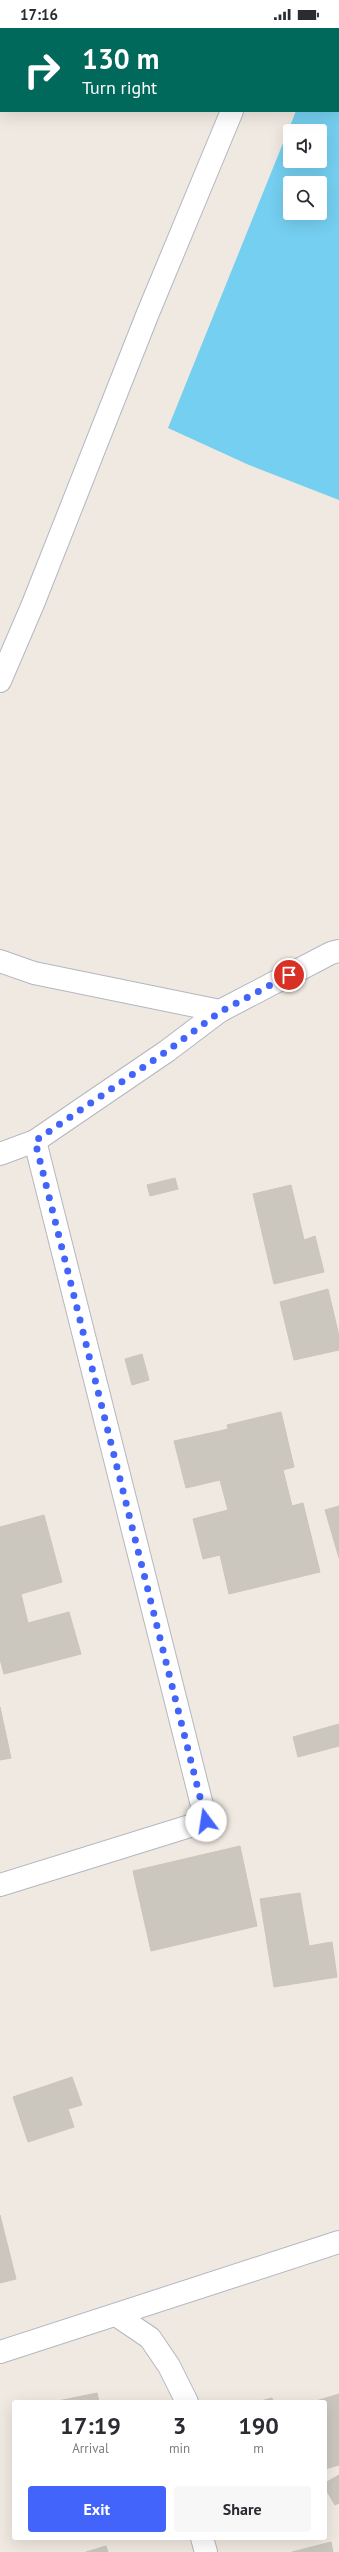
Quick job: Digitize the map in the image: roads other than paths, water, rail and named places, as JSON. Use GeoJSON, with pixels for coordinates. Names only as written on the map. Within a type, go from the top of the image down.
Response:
{"type":"FeatureCollection","features":[{"type":"Feature","properties":{"kind":"street"},"geometry":{"type":"LineString","coordinates":[[0,681],[148,313],[232,112]]}},
{"type":"Feature","properties":{"kind":"street"},"geometry":{"type":"LineString","coordinates":[[0,1154],[35,1141],[167,1051],[220,1012],[331,952],[339,951]]}},
{"type":"Feature","properties":{"kind":"street"},"geometry":{"type":"LineString","coordinates":[[0,961],[34,973],[220,1012]]}},
{"type":"Feature","properties":{"kind":"street"},"geometry":{"type":"LineString","coordinates":[[0,1885],[206,1821],[35,1141]]}},
{"type":"Feature","properties":{"kind":"street"},"geometry":{"type":"LineString","coordinates":[[0,2352],[116,2316],[339,2242]]}},
{"type":"Feature","properties":{"kind":"street"},"geometry":{"type":"LineString","coordinates":[[116,2316],[150,2338],[169,2366],[186,2400]]}},
{"type":"Feature","properties":{"kind":"street"},"geometry":{"type":"LineString","coordinates":[[203,2540],[206,2552]]}},
{"type":"Feature","properties":{"kind":"water"},"geometry":{"type":"Polygon","coordinates":[[[296,112],[339,112],[339,500],[249,465],[168,428],[283,143],[283,168],[327,168],[327,124],[291,124],[296,112]]]}}]}
